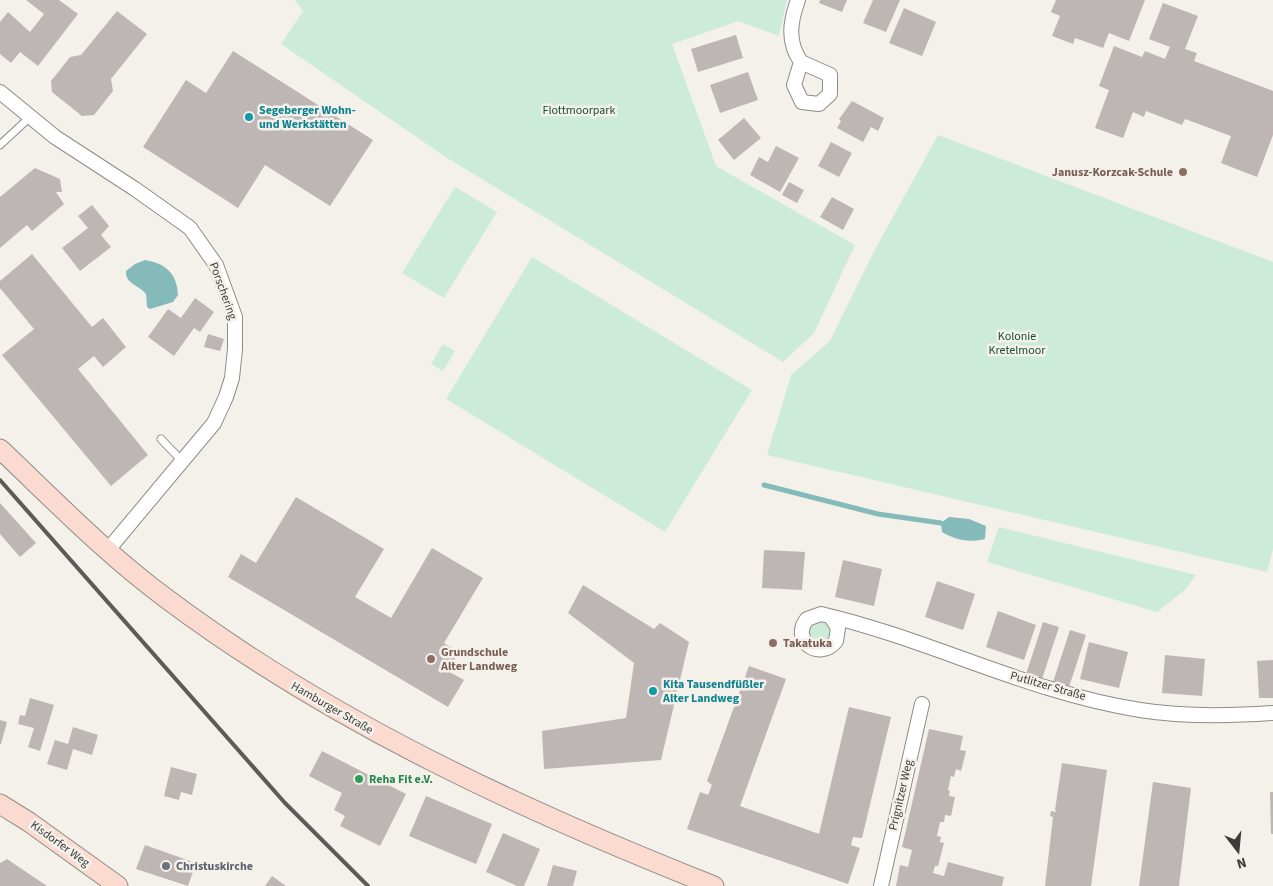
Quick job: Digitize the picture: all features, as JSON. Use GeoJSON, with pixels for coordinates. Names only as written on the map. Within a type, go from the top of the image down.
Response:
{"type":"FeatureCollection","features":[{"type":"Feature","properties":{"kind":"main road","name":"Hamburger Straße"},"geometry":{"type":"LineString","coordinates":[[0,449],[107,551],[166,599],[287,682],[388,740],[516,802],[714,886]]}},
{"type":"Feature","properties":{"kind":"main road","name":"Kisdorfer Weg"},"geometry":{"type":"LineString","coordinates":[[0,804],[29,822],[118,886]]}},
{"type":"Feature","properties":{"kind":"street"},"geometry":{"type":"LineString","coordinates":[[798,0],[793,15],[791,39],[793,52],[801,62]]}},
{"type":"Feature","properties":{"kind":"street","name":"Porschering"},"geometry":{"type":"LineString","coordinates":[[0,92],[29,118],[190,228],[216,265],[235,317],[235,349],[232,378],[226,397],[214,422],[183,462],[107,551]]}},
{"type":"Feature","properties":{"kind":"street","name":"Putlitzer Straße"},"geometry":{"type":"LineString","coordinates":[[831,617],[854,622],[1017,677],[1140,710],[1202,716],[1273,713]]}},
{"type":"Feature","properties":{"kind":"street","name":"Prignitzer Weg"},"geometry":{"type":"LineString","coordinates":[[880,886],[922,704]]}},
{"type":"Feature","properties":{"kind":"lane"},"geometry":{"type":"LineString","coordinates":[[0,145],[29,118]]}},
{"type":"Feature","properties":{"kind":"lane"},"geometry":{"type":"LineString","coordinates":[[161,439],[183,462]]}},
{"type":"Feature","properties":{"kind":"green space","name":"Flottmoorpark"},"geometry":{"type":"Polygon","coordinates":[[[295,0],[787,0],[779,36],[739,21],[672,44],[716,166],[855,245],[814,333],[783,362],[447,158],[281,44],[303,11],[295,0]]]}},
{"type":"Feature","properties":{"kind":"green space","name":"Kolonie Kretelmoor"},"geometry":{"type":"Polygon","coordinates":[[[938,135],[1273,262],[1273,549],[1267,572],[767,455],[791,375],[830,341],[872,255],[938,135]]]}},
{"type":"Feature","properties":{"kind":"green space"},"geometry":{"type":"Polygon","coordinates":[[[455,187],[497,212],[444,298],[402,273],[455,187]]]}},
{"type":"Feature","properties":{"kind":"green space"},"geometry":{"type":"Polygon","coordinates":[[[532,257],[752,390],[665,532],[446,399],[532,257]]]}},
{"type":"Feature","properties":{"kind":"green space"},"geometry":{"type":"Polygon","coordinates":[[[443,344],[455,351],[443,371],[431,364],[443,344]]]}},
{"type":"Feature","properties":{"kind":"green space"},"geometry":{"type":"Polygon","coordinates":[[[999,527],[1196,575],[1185,590],[1157,612],[987,562],[999,527]]]}},
{"type":"Feature","properties":{"kind":"green space"},"geometry":{"type":"Polygon","coordinates":[[[820,615],[838,628],[821,651],[801,628],[820,615]]]}},
{"type":"Feature","properties":{"kind":"water"},"geometry":{"type":"Polygon","coordinates":[[[145,260],[152,261],[169,270],[175,281],[178,295],[173,302],[150,309],[147,307],[146,294],[128,279],[126,271],[135,264],[145,260]]]}},
{"type":"Feature","properties":{"kind":"water"},"geometry":{"type":"Polygon","coordinates":[[[949,517],[969,519],[986,526],[985,539],[963,540],[942,532],[941,523],[949,517]]]}},
{"type":"Feature","properties":{"kind":"building"},"geometry":{"type":"Polygon","coordinates":[[[26,0],[59,0],[78,14],[38,66],[20,52],[11,63],[0,54],[0,22],[8,12],[30,32],[44,14],[26,0]]]}},
{"type":"Feature","properties":{"kind":"building"},"geometry":{"type":"Polygon","coordinates":[[[820,0],[847,0],[842,12],[819,3],[820,0]]]}},
{"type":"Feature","properties":{"kind":"building"},"geometry":{"type":"Polygon","coordinates":[[[873,0],[900,0],[886,32],[863,23],[873,0]]]}},
{"type":"Feature","properties":{"kind":"building"},"geometry":{"type":"Polygon","coordinates":[[[1056,0],[1145,0],[1129,41],[1109,33],[1103,48],[1075,38],[1073,44],[1052,36],[1060,16],[1051,12],[1056,0]]]}},
{"type":"Feature","properties":{"kind":"building"},"geometry":{"type":"Polygon","coordinates":[[[1163,3],[1198,16],[1185,49],[1197,53],[1194,61],[1273,91],[1273,135],[1257,177],[1221,163],[1231,136],[1185,119],[1182,125],[1146,111],[1144,117],[1133,112],[1123,138],[1095,128],[1109,90],[1099,86],[1114,46],[1142,57],[1145,51],[1165,59],[1170,47],[1149,39],[1163,3]]]}},
{"type":"Feature","properties":{"kind":"building"},"geometry":{"type":"Polygon","coordinates":[[[904,8],[936,22],[922,56],[889,43],[904,8]]]}},
{"type":"Feature","properties":{"kind":"building"},"geometry":{"type":"Polygon","coordinates":[[[117,11],[147,34],[111,79],[113,91],[94,115],[82,116],[52,92],[51,81],[70,57],[81,55],[117,11]]]}},
{"type":"Feature","properties":{"kind":"building"},"geometry":{"type":"Polygon","coordinates":[[[736,35],[743,58],[698,72],[691,49],[736,35]]]}},
{"type":"Feature","properties":{"kind":"building","name":"Segeberger Wohn- und Werkstätten"},"geometry":{"type":"Polygon","coordinates":[[[233,51],[373,140],[330,206],[265,165],[238,208],[143,147],[186,80],[206,93],[233,51]]]}},
{"type":"Feature","properties":{"kind":"building"},"geometry":{"type":"Polygon","coordinates":[[[748,72],[758,100],[720,113],[710,85],[748,72]]]}},
{"type":"Feature","properties":{"kind":"building"},"geometry":{"type":"Polygon","coordinates":[[[852,101],[884,118],[878,131],[871,127],[863,142],[837,128],[841,121],[839,119],[852,101]]]}},
{"type":"Feature","properties":{"kind":"building"},"geometry":{"type":"Polygon","coordinates":[[[744,118],[761,138],[734,160],[718,140],[744,118]]]}},
{"type":"Feature","properties":{"kind":"building"},"geometry":{"type":"Polygon","coordinates":[[[831,142],[852,153],[839,177],[818,166],[831,142]]]}},
{"type":"Feature","properties":{"kind":"building"},"geometry":{"type":"Polygon","coordinates":[[[776,146],[799,158],[780,192],[750,175],[759,157],[768,162],[776,146]]]}},
{"type":"Feature","properties":{"kind":"building"},"geometry":{"type":"Polygon","coordinates":[[[35,168],[60,179],[62,192],[56,192],[64,204],[32,231],[27,225],[0,248],[0,197],[35,168]]]}},
{"type":"Feature","properties":{"kind":"building"},"geometry":{"type":"Polygon","coordinates":[[[789,182],[804,190],[797,203],[782,195],[789,182]]]}},
{"type":"Feature","properties":{"kind":"building"},"geometry":{"type":"Polygon","coordinates":[[[832,197],[854,209],[843,230],[820,217],[832,197]]]}},
{"type":"Feature","properties":{"kind":"building"},"geometry":{"type":"Polygon","coordinates":[[[92,205],[109,226],[101,235],[111,247],[80,271],[62,248],[88,228],[78,216],[92,205]]]}},
{"type":"Feature","properties":{"kind":"building"},"geometry":{"type":"Polygon","coordinates":[[[32,254],[92,327],[103,318],[126,347],[103,367],[94,356],[78,369],[148,455],[111,486],[2,355],[34,329],[0,288],[0,281],[32,254]]]}},
{"type":"Feature","properties":{"kind":"building"},"geometry":{"type":"Polygon","coordinates":[[[195,298],[214,312],[200,332],[194,328],[174,356],[148,337],[168,309],[181,318],[195,298]]]}},
{"type":"Feature","properties":{"kind":"building"},"geometry":{"type":"Polygon","coordinates":[[[208,334],[224,339],[220,351],[204,347],[208,334]]]}},
{"type":"Feature","properties":{"kind":"building"},"geometry":{"type":"Polygon","coordinates":[[[296,497],[384,549],[355,597],[391,618],[432,548],[483,578],[444,643],[459,652],[448,671],[464,680],[448,707],[228,577],[241,554],[256,563],[296,497]]]}},
{"type":"Feature","properties":{"kind":"building"},"geometry":{"type":"Polygon","coordinates":[[[0,503],[36,543],[20,557],[0,534],[0,503]]]}},
{"type":"Feature","properties":{"kind":"building"},"geometry":{"type":"Polygon","coordinates":[[[764,550],[805,552],[802,590],[762,588],[764,550]]]}},
{"type":"Feature","properties":{"kind":"building"},"geometry":{"type":"Polygon","coordinates":[[[843,560],[882,569],[874,606],[835,597],[843,560]]]}},
{"type":"Feature","properties":{"kind":"building"},"geometry":{"type":"Polygon","coordinates":[[[937,581],[975,594],[963,630],[925,617],[937,581]]]}},
{"type":"Feature","properties":{"kind":"building","name":"Kita Tausendfüßler Alter Landweg"},"geometry":{"type":"Polygon","coordinates":[[[583,585],[654,629],[660,623],[689,642],[661,760],[544,769],[542,731],[626,718],[634,663],[568,613],[583,585]]]}},
{"type":"Feature","properties":{"kind":"building"},"geometry":{"type":"Polygon","coordinates":[[[998,611],[1036,625],[1024,660],[986,647],[998,611]]]}},
{"type":"Feature","properties":{"kind":"building"},"geometry":{"type":"Polygon","coordinates":[[[1043,622],[1059,627],[1042,679],[1026,674],[1043,622]]]}},
{"type":"Feature","properties":{"kind":"building"},"geometry":{"type":"Polygon","coordinates":[[[1070,630],[1086,635],[1069,687],[1053,682],[1070,630]]]}},
{"type":"Feature","properties":{"kind":"building"},"geometry":{"type":"Polygon","coordinates":[[[1089,642],[1128,652],[1119,688],[1080,679],[1089,642]]]}},
{"type":"Feature","properties":{"kind":"building"},"geometry":{"type":"Polygon","coordinates":[[[1165,655],[1205,659],[1202,696],[1162,693],[1165,655]]]}},
{"type":"Feature","properties":{"kind":"building"},"geometry":{"type":"Polygon","coordinates":[[[1273,660],[1273,698],[1259,698],[1257,661],[1273,660]]]}},
{"type":"Feature","properties":{"kind":"building"},"geometry":{"type":"Polygon","coordinates":[[[749,666],[786,679],[740,806],[819,834],[849,707],[891,717],[862,838],[853,837],[851,845],[860,848],[848,884],[687,829],[700,792],[708,795],[712,785],[707,781],[749,666]]]}},
{"type":"Feature","properties":{"kind":"building"},"geometry":{"type":"Polygon","coordinates":[[[30,698],[54,705],[40,751],[28,747],[34,728],[18,724],[20,715],[25,716],[30,698]]]}},
{"type":"Feature","properties":{"kind":"building"},"geometry":{"type":"Polygon","coordinates":[[[0,720],[7,722],[1,744],[0,744],[0,720]]]}},
{"type":"Feature","properties":{"kind":"building"},"geometry":{"type":"Polygon","coordinates":[[[73,727],[98,735],[92,755],[73,749],[67,770],[47,764],[55,740],[68,744],[73,727]]]}},
{"type":"Feature","properties":{"kind":"building"},"geometry":{"type":"Polygon","coordinates":[[[929,729],[963,736],[960,750],[966,751],[961,771],[956,769],[954,777],[951,776],[948,790],[950,791],[949,796],[955,797],[951,816],[945,815],[944,822],[940,822],[937,836],[941,837],[940,842],[944,843],[938,866],[935,866],[933,873],[944,876],[948,862],[1004,877],[1002,886],[896,886],[900,865],[908,867],[912,850],[902,847],[929,729]]]}},
{"type":"Feature","properties":{"kind":"building"},"geometry":{"type":"Polygon","coordinates":[[[322,751],[406,794],[380,846],[340,826],[345,816],[334,810],[342,793],[309,776],[322,751]]]}},
{"type":"Feature","properties":{"kind":"building"},"geometry":{"type":"Polygon","coordinates":[[[1062,763],[1107,770],[1091,886],[1045,886],[1053,817],[1050,816],[1051,811],[1057,812],[1055,810],[1062,763]]]}},
{"type":"Feature","properties":{"kind":"building"},"geometry":{"type":"Polygon","coordinates":[[[171,767],[197,774],[192,795],[181,792],[179,800],[164,796],[171,767]]]}},
{"type":"Feature","properties":{"kind":"building"},"geometry":{"type":"Polygon","coordinates":[[[1153,782],[1191,788],[1179,886],[1139,886],[1153,782]]]}},
{"type":"Feature","properties":{"kind":"building"},"geometry":{"type":"Polygon","coordinates":[[[1270,792],[1273,792],[1273,834],[1271,834],[1270,792]]]}},
{"type":"Feature","properties":{"kind":"building"},"geometry":{"type":"Polygon","coordinates":[[[426,796],[492,824],[476,864],[409,836],[426,796]]]}},
{"type":"Feature","properties":{"kind":"building"},"geometry":{"type":"Polygon","coordinates":[[[503,833],[540,849],[524,886],[517,886],[486,872],[503,833]]]}},
{"type":"Feature","properties":{"kind":"building","name":"Christuskirche"},"geometry":{"type":"Polygon","coordinates":[[[145,845],[196,863],[188,886],[136,869],[145,845]]]}},
{"type":"Feature","properties":{"kind":"building"},"geometry":{"type":"Polygon","coordinates":[[[7,859],[47,886],[0,886],[0,863],[7,859]]]}},
{"type":"Feature","properties":{"kind":"building"},"geometry":{"type":"Polygon","coordinates":[[[553,865],[577,871],[573,886],[547,886],[553,865]]]}},
{"type":"Feature","properties":{"kind":"building"},"geometry":{"type":"Polygon","coordinates":[[[272,876],[286,886],[265,886],[272,876]]]}},
{"type":"Feature","properties":{"kind":"waterway"},"geometry":{"type":"LineString","coordinates":[[764,485],[878,514],[941,523]]}},
{"type":"Feature","properties":{"kind":"railway"},"geometry":{"type":"LineString","coordinates":[[0,480],[285,803],[368,886]]}},
{"type":"Feature","properties":{"kind":"place","name":"Segeberger Wohn- und Werkstätten"},"geometry":{"type":"Point","coordinates":[249,117]}},
{"type":"Feature","properties":{"kind":"place","name":"Janusz-Korzcak-Schule"},"geometry":{"type":"Point","coordinates":[1183,172]}},
{"type":"Feature","properties":{"kind":"place","name":"Takatuka"},"geometry":{"type":"Point","coordinates":[773,643]}},
{"type":"Feature","properties":{"kind":"place","name":"Grundschule Alter Landweg"},"geometry":{"type":"Point","coordinates":[431,659]}},
{"type":"Feature","properties":{"kind":"place","name":"Kita Tausendfüßler Alter Landweg"},"geometry":{"type":"Point","coordinates":[653,691]}},
{"type":"Feature","properties":{"kind":"place","name":"Reha Fit e.V."},"geometry":{"type":"Point","coordinates":[359,779]}},
{"type":"Feature","properties":{"kind":"place","name":"Christuskirche"},"geometry":{"type":"Point","coordinates":[166,866]}}]}
